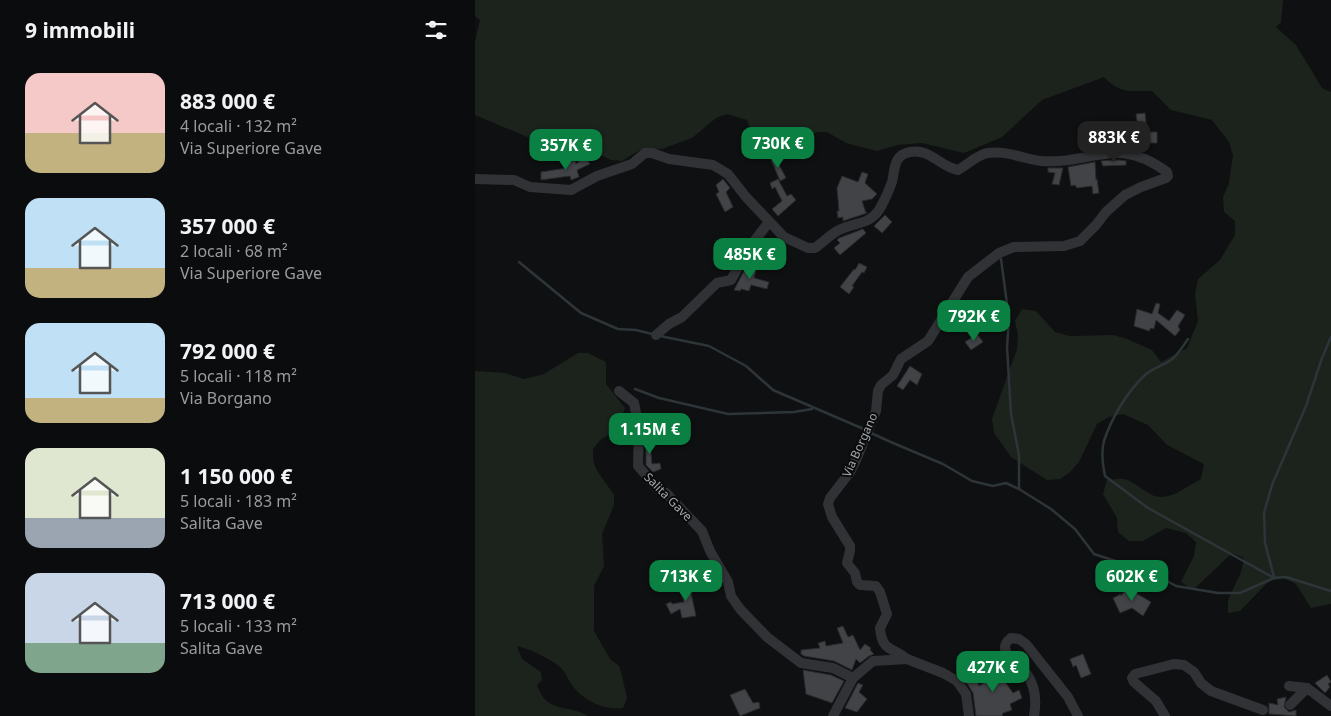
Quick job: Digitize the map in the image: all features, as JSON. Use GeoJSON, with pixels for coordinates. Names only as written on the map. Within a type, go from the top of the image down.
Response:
{"type":"FeatureCollection","features":[{"type":"Feature","properties":{"kind":"street","name":"Via Borgano"},"geometry":{"type":"LineString","coordinates":[[769,222],[784,237],[808,248],[815,248],[837,230],[851,224],[866,222],[875,215],[881,207],[892,181],[893,168],[898,158],[907,152],[919,150],[931,155],[950,169],[958,170],[985,153],[994,152],[1041,161],[1068,160],[1097,154],[1124,152],[1143,158],[1165,171],[1168,176],[1125,195],[1106,212],[1080,241],[1073,244],[1049,247],[1014,248],[999,253],[968,277],[928,341],[901,359],[893,375],[881,385],[878,391],[876,411],[857,458],[850,472],[830,498],[828,504],[832,517],[850,546],[851,551],[847,563],[855,573],[857,582],[860,585],[875,586],[882,596],[887,614],[879,628],[884,644],[889,650],[901,654],[907,659]]}},
{"type":"Feature","properties":{"kind":"street"},"geometry":{"type":"LineString","coordinates":[[475,179],[515,180],[530,187],[571,190],[597,176],[632,164],[645,153],[652,153],[669,159],[713,165],[728,174],[746,198],[769,222],[748,249],[731,280],[717,283],[682,318],[669,324],[657,334]]}},
{"type":"Feature","properties":{"kind":"street","name":"Salita Gave"},"geometry":{"type":"LineString","coordinates":[[619,391],[634,403],[639,428],[638,466],[658,489],[666,493],[702,531],[710,551],[728,582],[731,596],[740,609],[767,637],[801,663],[833,668],[853,678]]}},
{"type":"Feature","properties":{"kind":"street"},"geometry":{"type":"LineString","coordinates":[[1034,716],[1035,693],[1031,681],[1007,654],[1005,649],[1006,644],[1011,638],[1019,639],[1026,644],[1068,697],[1078,716]]}},
{"type":"Feature","properties":{"kind":"street"},"geometry":{"type":"LineString","coordinates":[[833,716],[853,678],[875,660],[907,659],[943,673],[957,681],[966,694],[969,716]]}},
{"type":"Feature","properties":{"kind":"street"},"geometry":{"type":"LineString","coordinates":[[1165,716],[1156,701],[1132,679],[1135,674],[1174,664],[1184,666],[1194,672],[1201,683],[1211,691],[1263,710]]}},
{"type":"Feature","properties":{"kind":"street"},"geometry":{"type":"LineString","coordinates":[[1289,686],[1307,688],[1331,706]]}},
{"type":"Feature","properties":{"kind":"street"},"geometry":{"type":"LineString","coordinates":[[1290,705],[1307,688]]}},
{"type":"Feature","properties":{"kind":"shaded area"},"geometry":{"type":"Polygon","coordinates":[[[475,0],[1283,0],[1281,22],[1276,27],[1296,45],[1322,88],[1331,92],[1331,604],[1311,608],[1296,584],[1283,578],[1269,581],[1240,611],[1228,613],[1228,600],[1241,572],[1244,558],[1232,553],[1193,590],[1181,582],[1194,556],[1196,542],[1186,533],[1166,528],[1143,541],[1129,541],[1118,532],[1117,518],[1103,494],[1107,480],[1128,480],[1151,494],[1161,497],[1177,493],[1201,479],[1204,464],[1167,445],[1148,425],[1123,414],[1109,417],[1097,424],[1079,462],[1070,472],[1060,479],[1047,480],[1011,457],[994,433],[992,419],[1017,349],[1018,335],[1015,321],[1022,309],[1036,311],[1055,332],[1069,336],[1113,335],[1152,350],[1161,362],[1187,348],[1198,321],[1195,294],[1198,279],[1220,260],[1235,235],[1235,221],[1224,212],[1223,197],[1229,183],[1233,155],[1229,142],[1212,120],[1171,110],[1152,91],[1120,89],[1104,77],[1042,100],[1002,137],[964,153],[922,143],[897,145],[877,151],[846,143],[827,132],[817,132],[807,137],[793,152],[772,156],[755,143],[747,120],[727,114],[716,118],[692,138],[662,149],[640,150],[622,161],[611,160],[601,155],[578,135],[537,141],[475,115],[475,42],[480,20],[475,16],[475,0]]]}},
{"type":"Feature","properties":{"kind":"shaded area"},"geometry":{"type":"Polygon","coordinates":[[[578,353],[588,353],[606,362],[606,384],[625,408],[618,429],[600,440],[593,449],[596,469],[614,495],[614,505],[602,534],[604,566],[594,586],[594,631],[610,659],[619,666],[627,698],[623,708],[609,708],[588,700],[577,691],[554,662],[528,649],[517,646],[522,659],[541,672],[542,680],[537,685],[546,701],[552,705],[588,716],[475,716],[475,371],[505,373],[524,379],[544,374],[578,353]]]}},
{"type":"Feature","properties":{"kind":"building"},"geometry":{"type":"Polygon","coordinates":[[[1145,113],[1147,132],[1157,132],[1157,143],[1145,143],[1144,140],[1121,141],[1121,130],[1138,128],[1136,114],[1145,113]]]}},
{"type":"Feature","properties":{"kind":"building"},"geometry":{"type":"Polygon","coordinates":[[[774,155],[786,178],[780,181],[770,157],[774,155]]]}},
{"type":"Feature","properties":{"kind":"building"},"geometry":{"type":"Polygon","coordinates":[[[585,157],[590,164],[577,170],[579,177],[571,180],[570,176],[541,180],[541,172],[567,168],[566,163],[575,161],[576,164],[585,157]]]}},
{"type":"Feature","properties":{"kind":"building"},"geometry":{"type":"Polygon","coordinates":[[[1101,161],[1126,161],[1126,165],[1103,166],[1101,161]]]}},
{"type":"Feature","properties":{"kind":"building"},"geometry":{"type":"Polygon","coordinates":[[[1095,162],[1099,193],[1093,194],[1092,186],[1077,188],[1075,185],[1071,186],[1068,167],[1095,162]]]}},
{"type":"Feature","properties":{"kind":"building"},"geometry":{"type":"Polygon","coordinates":[[[1048,168],[1063,168],[1059,185],[1052,184],[1055,173],[1048,172],[1048,168]]]}},
{"type":"Feature","properties":{"kind":"building"},"geometry":{"type":"Polygon","coordinates":[[[862,172],[868,174],[865,183],[877,194],[872,199],[862,201],[867,213],[843,221],[843,217],[838,218],[837,188],[842,176],[858,182],[862,172]]]}},
{"type":"Feature","properties":{"kind":"building"},"geometry":{"type":"Polygon","coordinates":[[[723,179],[730,188],[726,192],[733,207],[725,212],[716,194],[719,192],[716,185],[723,179]]]}},
{"type":"Feature","properties":{"kind":"building"},"geometry":{"type":"Polygon","coordinates":[[[778,179],[787,196],[791,194],[796,200],[778,216],[772,209],[782,201],[775,187],[772,189],[770,183],[778,179]]]}},
{"type":"Feature","properties":{"kind":"building"},"geometry":{"type":"Polygon","coordinates":[[[885,215],[892,222],[882,233],[874,226],[885,215]]]}},
{"type":"Feature","properties":{"kind":"building"},"geometry":{"type":"Polygon","coordinates":[[[863,229],[866,233],[840,255],[834,248],[840,243],[837,240],[863,229]]]}},
{"type":"Feature","properties":{"kind":"building"},"geometry":{"type":"Polygon","coordinates":[[[753,254],[749,267],[756,270],[754,278],[769,282],[767,289],[751,285],[749,291],[734,290],[753,254]]]}},
{"type":"Feature","properties":{"kind":"building"},"geometry":{"type":"Polygon","coordinates":[[[859,263],[867,267],[852,286],[854,287],[849,294],[840,287],[859,263]]]}},
{"type":"Feature","properties":{"kind":"building"},"geometry":{"type":"Polygon","coordinates":[[[1156,303],[1160,304],[1158,313],[1169,321],[1177,310],[1185,315],[1178,326],[1180,330],[1175,336],[1156,320],[1154,329],[1151,328],[1149,331],[1134,326],[1137,309],[1152,314],[1156,303]]]}},
{"type":"Feature","properties":{"kind":"building"},"geometry":{"type":"Polygon","coordinates":[[[977,334],[983,342],[971,350],[965,342],[977,334]]]}},
{"type":"Feature","properties":{"kind":"building"},"geometry":{"type":"Polygon","coordinates":[[[910,366],[922,374],[917,385],[910,380],[903,390],[897,386],[910,366]]]}},
{"type":"Feature","properties":{"kind":"building"},"geometry":{"type":"Polygon","coordinates":[[[646,430],[649,430],[652,464],[660,463],[661,469],[653,472],[646,465],[646,430]]]}},
{"type":"Feature","properties":{"kind":"building"},"geometry":{"type":"Polygon","coordinates":[[[700,581],[703,587],[691,593],[696,616],[682,618],[680,609],[671,614],[666,604],[684,602],[682,595],[686,595],[683,589],[700,581]]]}},
{"type":"Feature","properties":{"kind":"building"},"geometry":{"type":"Polygon","coordinates":[[[1129,585],[1134,592],[1151,602],[1143,616],[1132,608],[1120,613],[1113,598],[1121,594],[1121,596],[1129,585]]]}},
{"type":"Feature","properties":{"kind":"building"},"geometry":{"type":"Polygon","coordinates":[[[843,626],[848,637],[853,635],[860,650],[865,644],[871,648],[870,650],[874,654],[860,663],[856,659],[852,670],[834,661],[801,654],[801,650],[820,648],[818,643],[825,641],[826,646],[843,643],[837,628],[843,626]]]}},
{"type":"Feature","properties":{"kind":"building"},"geometry":{"type":"Polygon","coordinates":[[[1083,654],[1091,674],[1081,678],[1076,665],[1073,667],[1070,659],[1083,654]]]}},
{"type":"Feature","properties":{"kind":"building"},"geometry":{"type":"Polygon","coordinates":[[[1003,659],[1009,666],[1004,671],[1008,675],[1003,679],[1013,693],[1019,690],[1022,698],[1010,704],[1012,710],[1003,713],[1002,716],[976,716],[973,693],[965,677],[973,673],[979,686],[992,678],[988,675],[1003,659]]]}},
{"type":"Feature","properties":{"kind":"building"},"geometry":{"type":"Polygon","coordinates":[[[803,670],[831,675],[844,681],[832,703],[806,694],[803,670]]]}},
{"type":"Feature","properties":{"kind":"building"},"geometry":{"type":"Polygon","coordinates":[[[1327,675],[1331,682],[1328,684],[1330,687],[1325,693],[1315,683],[1327,675]]]}},
{"type":"Feature","properties":{"kind":"building"},"geometry":{"type":"Polygon","coordinates":[[[858,683],[863,685],[859,692],[867,699],[857,712],[845,708],[858,683]]]}},
{"type":"Feature","properties":{"kind":"building"},"geometry":{"type":"Polygon","coordinates":[[[745,689],[753,703],[759,702],[760,708],[740,716],[730,695],[745,689]]]}},
{"type":"Feature","properties":{"kind":"building"},"geometry":{"type":"Polygon","coordinates":[[[1286,697],[1284,707],[1289,712],[1296,710],[1296,716],[1269,714],[1269,703],[1278,705],[1277,699],[1286,697]]]}},
{"type":"Feature","properties":{"kind":"waterway"},"geometry":{"type":"LineString","coordinates":[[1001,259],[1009,319],[1007,347],[1011,414],[1019,455],[1019,489]]}},
{"type":"Feature","properties":{"kind":"waterway"},"geometry":{"type":"LineString","coordinates":[[519,262],[581,313],[618,329],[636,330],[652,334]]}},
{"type":"Feature","properties":{"kind":"waterway"},"geometry":{"type":"LineString","coordinates":[[660,336],[709,346],[746,366],[773,390],[866,430]]}},
{"type":"Feature","properties":{"kind":"waterway"},"geometry":{"type":"LineString","coordinates":[[1274,577],[1265,543],[1264,513],[1272,485],[1306,406],[1331,337]]}},
{"type":"Feature","properties":{"kind":"waterway"},"geometry":{"type":"LineString","coordinates":[[1188,339],[1174,358],[1144,376],[1120,406],[1103,445],[1105,476],[1148,508],[1274,578]]}},
{"type":"Feature","properties":{"kind":"waterway"},"geometry":{"type":"LineString","coordinates":[[635,389],[659,398],[728,414],[794,412],[812,409]]}},
{"type":"Feature","properties":{"kind":"waterway"},"geometry":{"type":"LineString","coordinates":[[871,433],[943,464],[972,481],[993,486],[1006,483],[1019,489],[1051,509],[1075,529],[1094,554],[1152,573],[1176,586],[1218,593],[1240,593],[1274,578],[1286,577],[1331,591]]}}]}
